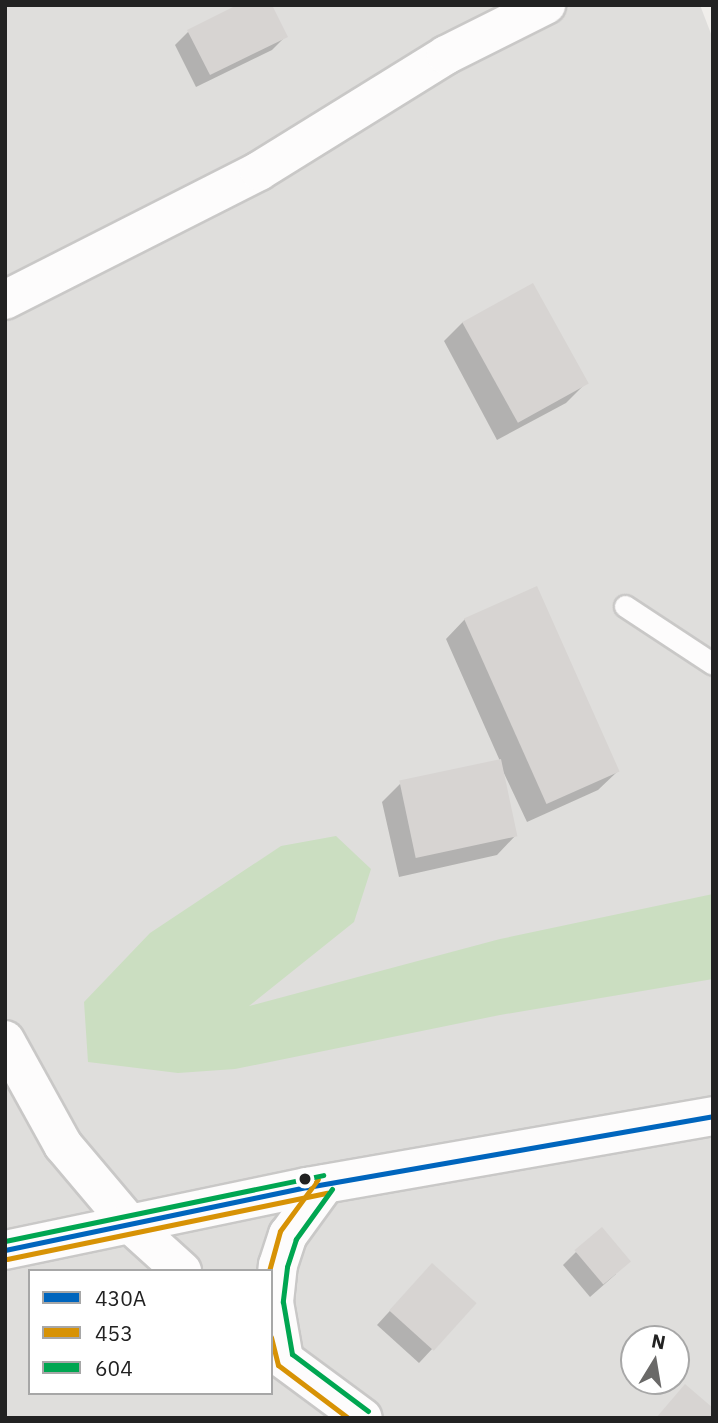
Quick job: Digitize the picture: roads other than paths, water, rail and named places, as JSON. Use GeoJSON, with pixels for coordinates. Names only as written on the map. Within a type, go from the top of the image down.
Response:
{"type":"FeatureCollection","features":[{"type":"Feature","properties":{"kind":"street"},"geometry":{"type":"LineString","coordinates":[[5,300],[259,171],[446,55],[546,5]]}},
{"type":"Feature","properties":{"kind":"street"},"geometry":{"type":"LineString","coordinates":[[5,1040],[63,1146],[128,1222],[180,1269]]}},
{"type":"Feature","properties":{"kind":"street"},"geometry":{"type":"LineString","coordinates":[[5,1250],[128,1222],[325,1184],[713,1116]]}},
{"type":"Feature","properties":{"kind":"street"},"geometry":{"type":"LineString","coordinates":[[325,1184],[288,1235],[278,1265],[274,1302],[277,1354],[363,1418]]}},
{"type":"Feature","properties":{"kind":"lane"},"geometry":{"type":"LineString","coordinates":[[625,606],[713,664]]}}]}
